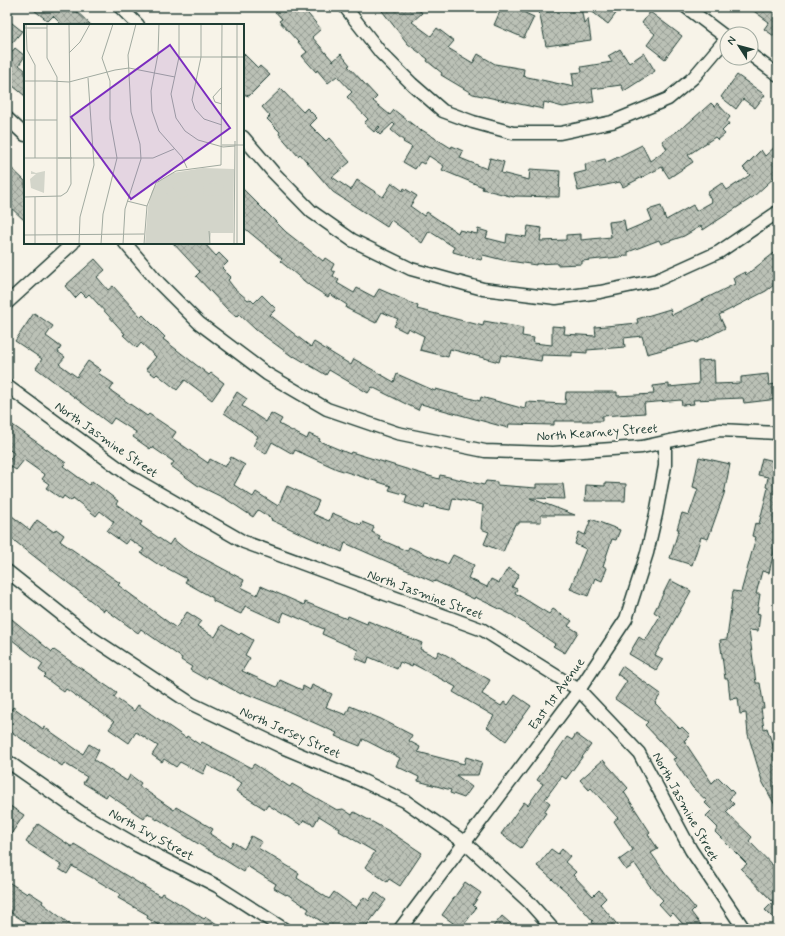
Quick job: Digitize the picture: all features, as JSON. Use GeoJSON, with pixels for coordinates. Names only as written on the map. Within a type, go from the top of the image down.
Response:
{"type":"FeatureCollection","features":[{"type":"Feature","properties":{"kind":"street"},"geometry":{"type":"LineString","coordinates":[[120,7],[137,24]]}},
{"type":"Feature","properties":{"kind":"street"},"geometry":{"type":"LineString","coordinates":[[345,7],[381,53],[412,84],[443,111],[473,122],[513,133],[560,133],[612,122],[668,99],[693,78],[719,47]]}},
{"type":"Feature","properties":{"kind":"street"},"geometry":{"type":"LineString","coordinates":[[686,7],[719,32]]}},
{"type":"Feature","properties":{"kind":"street"},"geometry":{"type":"LineString","coordinates":[[759,61],[778,75]]}},
{"type":"Feature","properties":{"kind":"street"},"geometry":{"type":"LineString","coordinates":[[7,118],[24,135]]}},
{"type":"Feature","properties":{"kind":"street"},"geometry":{"type":"LineString","coordinates":[[244,138],[273,172],[312,212],[352,240],[411,269],[483,289],[556,298],[600,292],[657,280],[720,252],[778,212]]}},
{"type":"Feature","properties":{"kind":"street"},"geometry":{"type":"LineString","coordinates":[[7,303],[72,244]]}},
{"type":"Feature","properties":{"kind":"street","name":"North Kearney Street"},"geometry":{"type":"LineString","coordinates":[[126,244],[159,284],[199,324],[267,374],[328,409],[397,433],[485,451],[553,453],[642,447],[720,430],[747,430],[778,433]]}},
{"type":"Feature","properties":{"kind":"street","name":"North Jasmine Street"},"geometry":{"type":"LineString","coordinates":[[7,386],[131,477],[244,542],[483,630],[579,690],[639,753],[691,850],[744,929]]}},
{"type":"Feature","properties":{"kind":"street","name":"East 1st Avenue"},"geometry":{"type":"LineString","coordinates":[[400,929],[579,690],[626,619],[647,552],[656,514],[665,466],[665,442]]}},
{"type":"Feature","properties":{"kind":"street","name":"North Jersey Street"},"geometry":{"type":"LineString","coordinates":[[7,571],[89,636],[192,704],[282,747],[363,781],[405,801],[464,842],[528,901],[554,929]]}},
{"type":"Feature","properties":{"kind":"street","name":"North Ivy Street"},"geometry":{"type":"LineString","coordinates":[[7,761],[83,814],[138,846],[217,886],[284,929]]}},
{"type":"Feature","properties":{"kind":"building"},"geometry":{"type":"Polygon","coordinates":[[[30,7],[72,7],[90,24],[61,24],[53,16],[48,21],[30,7]]]}},
{"type":"Feature","properties":{"kind":"building"},"geometry":{"type":"Polygon","coordinates":[[[271,7],[302,7],[321,29],[312,37],[333,61],[341,54],[350,65],[348,66],[377,97],[373,101],[390,115],[394,110],[421,131],[422,130],[451,148],[452,146],[463,151],[460,158],[487,169],[490,158],[504,162],[501,173],[529,180],[530,169],[560,171],[559,197],[514,197],[482,189],[483,187],[442,170],[444,166],[429,156],[424,164],[420,162],[415,169],[403,162],[412,147],[403,142],[404,141],[391,130],[395,125],[393,123],[380,135],[376,131],[380,127],[379,126],[374,132],[364,123],[368,119],[347,97],[352,92],[337,76],[328,83],[317,70],[316,72],[302,56],[307,52],[279,21],[282,19],[271,7]]]}},
{"type":"Feature","properties":{"kind":"building"},"geometry":{"type":"Polygon","coordinates":[[[379,7],[417,7],[422,13],[412,22],[431,36],[437,28],[454,41],[448,48],[473,63],[478,54],[495,64],[524,69],[523,76],[574,87],[572,73],[582,72],[581,67],[612,62],[608,56],[620,49],[629,63],[644,53],[655,71],[624,91],[621,85],[592,89],[594,102],[563,107],[544,102],[543,109],[473,94],[441,75],[442,73],[427,61],[428,59],[408,44],[379,7]]]}},
{"type":"Feature","properties":{"kind":"building"},"geometry":{"type":"Polygon","coordinates":[[[502,7],[512,7],[534,17],[524,38],[494,25],[502,7]]]}},
{"type":"Feature","properties":{"kind":"building"},"geometry":{"type":"Polygon","coordinates":[[[560,7],[581,7],[584,24],[588,19],[591,40],[546,46],[539,11],[560,7]]]}},
{"type":"Feature","properties":{"kind":"building"},"geometry":{"type":"Polygon","coordinates":[[[586,7],[621,7],[608,24],[586,7]]]}},
{"type":"Feature","properties":{"kind":"building"},"geometry":{"type":"Polygon","coordinates":[[[748,7],[778,7],[778,31],[774,36],[764,29],[769,22],[748,7]]]}},
{"type":"Feature","properties":{"kind":"building"},"geometry":{"type":"Polygon","coordinates":[[[650,12],[682,36],[665,59],[647,45],[655,34],[642,23],[650,12]]]}},
{"type":"Feature","properties":{"kind":"building"},"geometry":{"type":"Polygon","coordinates":[[[7,19],[22,31],[13,42],[7,37],[7,19]]]}},
{"type":"Feature","properties":{"kind":"building"},"geometry":{"type":"Polygon","coordinates":[[[15,48],[24,55],[19,65],[24,69],[24,95],[7,81],[7,58],[15,48]]]}},
{"type":"Feature","properties":{"kind":"building"},"geometry":{"type":"Polygon","coordinates":[[[244,54],[258,68],[260,66],[270,75],[249,96],[244,94],[244,54]]]}},
{"type":"Feature","properties":{"kind":"building"},"geometry":{"type":"Polygon","coordinates":[[[737,75],[765,95],[755,108],[743,99],[736,109],[721,97],[737,75]]]}},
{"type":"Feature","properties":{"kind":"building"},"geometry":{"type":"Polygon","coordinates":[[[281,89],[303,112],[307,108],[317,118],[310,125],[326,141],[329,138],[350,162],[332,177],[351,190],[357,180],[383,197],[392,183],[403,191],[404,188],[417,196],[410,206],[424,216],[427,212],[458,233],[459,230],[477,234],[478,229],[488,232],[486,238],[506,243],[507,234],[526,237],[528,226],[542,228],[540,241],[566,240],[566,235],[581,234],[581,240],[611,237],[609,222],[624,220],[626,231],[652,220],[648,210],[661,206],[666,220],[693,205],[696,211],[712,202],[707,193],[722,183],[727,190],[750,175],[743,168],[761,150],[765,156],[778,144],[778,174],[753,197],[703,230],[701,226],[684,236],[661,244],[659,240],[628,252],[628,256],[582,261],[582,264],[557,265],[557,263],[536,265],[503,260],[483,255],[481,260],[453,252],[454,247],[429,231],[422,243],[391,220],[387,227],[333,192],[300,154],[298,156],[279,134],[280,132],[267,119],[270,116],[262,107],[281,89]]]}},
{"type":"Feature","properties":{"kind":"building"},"geometry":{"type":"Polygon","coordinates":[[[711,103],[715,107],[717,103],[730,117],[727,121],[729,124],[722,131],[725,134],[718,140],[715,137],[688,155],[693,162],[669,178],[662,167],[623,187],[620,182],[578,191],[574,174],[586,171],[585,164],[605,159],[606,163],[642,145],[650,161],[667,149],[662,141],[685,126],[711,103]]]}},
{"type":"Feature","properties":{"kind":"building"},"geometry":{"type":"Polygon","coordinates":[[[7,164],[24,180],[24,220],[7,204],[7,164]]]}},
{"type":"Feature","properties":{"kind":"building"},"geometry":{"type":"Polygon","coordinates":[[[244,190],[286,232],[323,261],[325,258],[334,264],[331,270],[335,272],[333,276],[339,280],[337,283],[354,293],[357,288],[374,297],[379,289],[418,306],[417,309],[483,326],[484,321],[523,328],[522,336],[534,338],[533,343],[552,345],[552,326],[565,327],[564,334],[596,336],[595,327],[638,323],[637,319],[670,309],[672,315],[735,284],[733,278],[745,272],[746,275],[778,250],[778,282],[766,291],[719,315],[725,328],[696,343],[695,341],[647,354],[642,336],[624,338],[625,347],[587,350],[587,353],[572,352],[572,356],[542,355],[541,361],[501,355],[499,362],[450,349],[448,357],[420,350],[424,336],[408,328],[406,332],[394,326],[398,319],[382,312],[376,323],[346,308],[347,305],[330,294],[328,297],[309,285],[280,261],[282,259],[244,228],[244,190]]]}},
{"type":"Feature","properties":{"kind":"building"},"geometry":{"type":"Polygon","coordinates":[[[174,244],[205,244],[216,256],[219,253],[228,262],[222,268],[231,277],[228,280],[234,288],[254,303],[262,295],[276,309],[270,315],[311,347],[314,342],[351,365],[354,359],[394,382],[397,374],[435,391],[436,389],[480,401],[481,397],[525,409],[526,402],[565,404],[566,392],[617,392],[617,396],[654,394],[653,386],[669,384],[669,387],[699,384],[698,361],[714,360],[715,384],[741,383],[741,377],[768,374],[769,385],[776,384],[778,399],[744,403],[743,398],[693,400],[694,404],[682,405],[681,400],[644,403],[645,413],[602,416],[602,421],[554,421],[554,425],[509,424],[508,428],[421,404],[418,410],[372,387],[368,393],[329,370],[326,375],[294,356],[293,357],[256,330],[239,314],[236,317],[227,309],[196,276],[200,272],[174,244]]]}},
{"type":"Feature","properties":{"kind":"building"},"geometry":{"type":"Polygon","coordinates":[[[95,259],[105,270],[97,277],[108,290],[113,286],[141,317],[143,315],[165,337],[163,339],[209,375],[211,373],[224,383],[212,400],[185,380],[177,390],[157,374],[155,376],[146,369],[156,357],[141,343],[137,348],[123,335],[125,334],[89,294],[86,297],[81,292],[75,298],[65,286],[95,259]]]}},
{"type":"Feature","properties":{"kind":"building"},"geometry":{"type":"Polygon","coordinates":[[[34,313],[53,326],[46,336],[61,347],[58,352],[65,357],[59,364],[77,377],[88,361],[101,370],[98,373],[114,384],[110,390],[147,416],[149,414],[176,432],[172,438],[208,463],[210,459],[225,467],[231,457],[245,465],[234,485],[253,497],[256,492],[278,506],[287,486],[319,501],[313,514],[329,521],[332,513],[361,525],[362,522],[374,527],[372,532],[380,536],[379,539],[407,551],[409,547],[448,564],[453,555],[474,565],[468,578],[487,587],[491,579],[499,583],[508,568],[519,574],[512,587],[517,589],[515,593],[549,614],[553,609],[572,621],[568,626],[578,632],[565,653],[553,646],[555,644],[512,615],[475,597],[474,599],[345,543],[342,552],[271,520],[272,519],[258,510],[253,517],[226,499],[197,485],[171,466],[174,462],[152,447],[150,449],[133,437],[136,432],[114,418],[110,424],[36,368],[42,359],[15,341],[34,313]]]}},
{"type":"Feature","properties":{"kind":"building"},"geometry":{"type":"Polygon","coordinates":[[[237,392],[247,399],[242,406],[266,422],[271,413],[282,419],[279,424],[307,439],[309,434],[320,439],[319,441],[350,454],[351,452],[439,479],[440,475],[484,485],[486,481],[497,482],[497,485],[536,488],[536,484],[563,484],[565,499],[530,498],[575,515],[541,515],[541,522],[519,522],[519,524],[515,524],[503,552],[484,544],[489,532],[481,529],[483,505],[453,498],[450,510],[425,505],[424,509],[405,503],[407,495],[389,490],[391,486],[337,469],[295,450],[293,454],[272,442],[266,454],[253,446],[258,436],[224,413],[237,392]]]}},
{"type":"Feature","properties":{"kind":"building"},"geometry":{"type":"Polygon","coordinates":[[[7,421],[66,463],[63,466],[89,485],[92,481],[118,501],[116,504],[142,522],[140,525],[169,545],[173,539],[184,548],[244,580],[241,587],[257,595],[261,586],[304,605],[305,602],[347,619],[348,616],[367,624],[368,621],[422,643],[420,649],[436,657],[439,651],[490,680],[482,694],[501,706],[504,702],[508,705],[515,695],[531,706],[506,741],[487,727],[494,716],[453,692],[456,687],[413,664],[412,667],[400,662],[397,669],[369,657],[367,663],[355,658],[358,650],[322,634],[324,629],[284,612],[280,622],[245,606],[241,614],[213,601],[213,598],[185,582],[187,579],[163,566],[162,567],[141,553],[144,549],[129,539],[125,544],[107,531],[114,522],[100,511],[96,516],[73,498],[71,501],[64,496],[62,499],[46,488],[49,484],[42,479],[45,475],[24,460],[16,470],[7,464],[14,453],[7,448],[7,421]]]}},
{"type":"Feature","properties":{"kind":"building"},"geometry":{"type":"Polygon","coordinates":[[[699,457],[730,464],[724,494],[708,539],[701,537],[692,565],[670,558],[679,529],[677,529],[682,513],[689,515],[698,489],[693,487],[699,457]]]}},
{"type":"Feature","properties":{"kind":"building"},"geometry":{"type":"Polygon","coordinates":[[[762,458],[778,462],[778,534],[769,573],[762,571],[756,594],[760,594],[757,613],[760,614],[758,631],[749,630],[756,683],[760,683],[764,708],[761,708],[764,729],[767,728],[778,761],[778,811],[762,781],[748,734],[746,713],[740,714],[738,698],[730,699],[728,679],[725,679],[720,640],[727,639],[733,591],[741,592],[756,537],[752,536],[755,523],[759,524],[768,488],[766,487],[768,477],[758,475],[762,458]]]}},
{"type":"Feature","properties":{"kind":"building"},"geometry":{"type":"Polygon","coordinates":[[[605,483],[626,484],[625,501],[585,501],[586,485],[605,486],[605,483]]]}},
{"type":"Feature","properties":{"kind":"building"},"geometry":{"type":"Polygon","coordinates":[[[7,512],[30,530],[37,520],[54,532],[56,529],[64,535],[60,541],[120,583],[118,585],[176,628],[187,612],[201,621],[197,626],[215,637],[222,625],[239,635],[241,633],[253,640],[245,655],[250,658],[242,671],[277,687],[280,680],[302,690],[303,686],[310,690],[312,685],[332,694],[326,707],[346,715],[350,706],[381,719],[412,735],[409,741],[420,747],[418,752],[464,764],[466,757],[482,762],[478,775],[456,775],[472,787],[464,798],[450,793],[451,790],[418,781],[419,777],[396,766],[400,758],[363,739],[360,746],[335,736],[337,733],[242,692],[241,694],[208,676],[206,679],[190,670],[192,667],[181,660],[182,658],[141,629],[138,633],[105,609],[104,611],[7,535],[7,512]]]}},
{"type":"Feature","properties":{"kind":"building"},"geometry":{"type":"Polygon","coordinates":[[[591,519],[620,530],[616,540],[612,539],[603,566],[607,568],[602,581],[595,578],[588,596],[570,589],[586,549],[575,544],[579,532],[585,535],[591,519]]]}},
{"type":"Feature","properties":{"kind":"building"},"geometry":{"type":"Polygon","coordinates":[[[670,580],[691,591],[655,655],[663,659],[656,670],[629,654],[639,637],[645,641],[660,616],[654,612],[670,580]]]}},
{"type":"Feature","properties":{"kind":"building"},"geometry":{"type":"Polygon","coordinates":[[[7,615],[52,652],[54,650],[117,693],[114,697],[134,711],[138,705],[186,738],[187,736],[200,745],[202,742],[251,768],[254,764],[290,787],[292,784],[337,810],[343,809],[352,815],[354,812],[389,831],[422,853],[400,886],[389,879],[387,882],[365,867],[375,852],[339,831],[340,829],[319,816],[314,825],[304,820],[301,825],[268,805],[265,809],[236,791],[242,783],[207,765],[203,774],[180,762],[176,767],[164,759],[162,762],[152,755],[158,746],[136,732],[129,743],[109,729],[114,722],[109,718],[66,689],[64,692],[44,677],[46,675],[39,670],[43,664],[7,636],[7,615]]]}},
{"type":"Feature","properties":{"kind":"building"},"geometry":{"type":"Polygon","coordinates":[[[622,666],[661,694],[655,703],[680,729],[682,727],[690,735],[684,741],[712,783],[718,777],[734,793],[729,799],[734,804],[726,812],[752,837],[749,841],[778,871],[778,913],[773,918],[765,910],[773,902],[741,869],[747,864],[715,832],[718,828],[706,816],[712,810],[705,803],[707,801],[693,788],[673,759],[676,758],[645,725],[648,722],[615,699],[627,681],[617,674],[622,666]]]}},
{"type":"Feature","properties":{"kind":"building"},"geometry":{"type":"Polygon","coordinates":[[[7,707],[11,710],[13,707],[43,729],[44,727],[83,754],[89,744],[99,750],[94,760],[127,781],[130,775],[141,783],[139,786],[174,810],[176,807],[213,829],[210,834],[230,847],[233,842],[244,849],[251,836],[262,842],[258,848],[299,873],[297,878],[329,899],[334,892],[356,908],[364,897],[369,901],[375,892],[386,900],[364,929],[333,929],[307,912],[309,909],[287,894],[286,895],[274,888],[276,884],[247,866],[244,872],[158,819],[157,820],[148,813],[144,819],[108,794],[106,797],[83,783],[87,777],[64,763],[62,766],[7,729],[7,707]]]}},
{"type":"Feature","properties":{"kind":"building"},"geometry":{"type":"Polygon","coordinates":[[[576,734],[591,745],[566,779],[562,776],[545,799],[550,803],[544,812],[546,813],[521,848],[501,834],[524,802],[528,805],[543,784],[537,780],[567,737],[572,740],[576,734]]]}},
{"type":"Feature","properties":{"kind":"building"},"geometry":{"type":"Polygon","coordinates":[[[603,760],[628,788],[624,792],[650,832],[648,834],[658,849],[651,853],[666,874],[695,908],[691,912],[704,929],[687,929],[673,913],[670,916],[659,904],[663,900],[650,886],[635,864],[626,870],[619,860],[633,850],[614,821],[618,818],[591,788],[589,790],[580,780],[603,760]]]}},
{"type":"Feature","properties":{"kind":"building"},"geometry":{"type":"Polygon","coordinates":[[[7,804],[24,815],[7,840],[7,804]]]}},
{"type":"Feature","properties":{"kind":"building"},"geometry":{"type":"Polygon","coordinates":[[[38,824],[72,847],[74,844],[160,896],[162,893],[204,919],[206,917],[225,929],[165,929],[147,918],[148,915],[118,898],[120,894],[72,866],[67,874],[59,869],[61,865],[26,842],[38,824]]]}},
{"type":"Feature","properties":{"kind":"building"},"geometry":{"type":"Polygon","coordinates":[[[551,849],[558,854],[562,849],[570,856],[565,862],[576,872],[573,875],[593,896],[599,890],[606,898],[600,904],[621,929],[597,929],[592,922],[593,921],[568,893],[537,866],[551,849]]]}},
{"type":"Feature","properties":{"kind":"building"},"geometry":{"type":"Polygon","coordinates":[[[7,881],[27,894],[29,892],[43,901],[42,903],[76,929],[36,929],[7,910],[7,881]]]}},
{"type":"Feature","properties":{"kind":"building"},"geometry":{"type":"Polygon","coordinates":[[[465,882],[481,893],[473,905],[476,908],[461,929],[448,929],[453,923],[442,915],[465,882]]]}},
{"type":"Feature","properties":{"kind":"building"},"geometry":{"type":"Polygon","coordinates":[[[502,916],[517,929],[491,929],[502,916]]]}}]}
